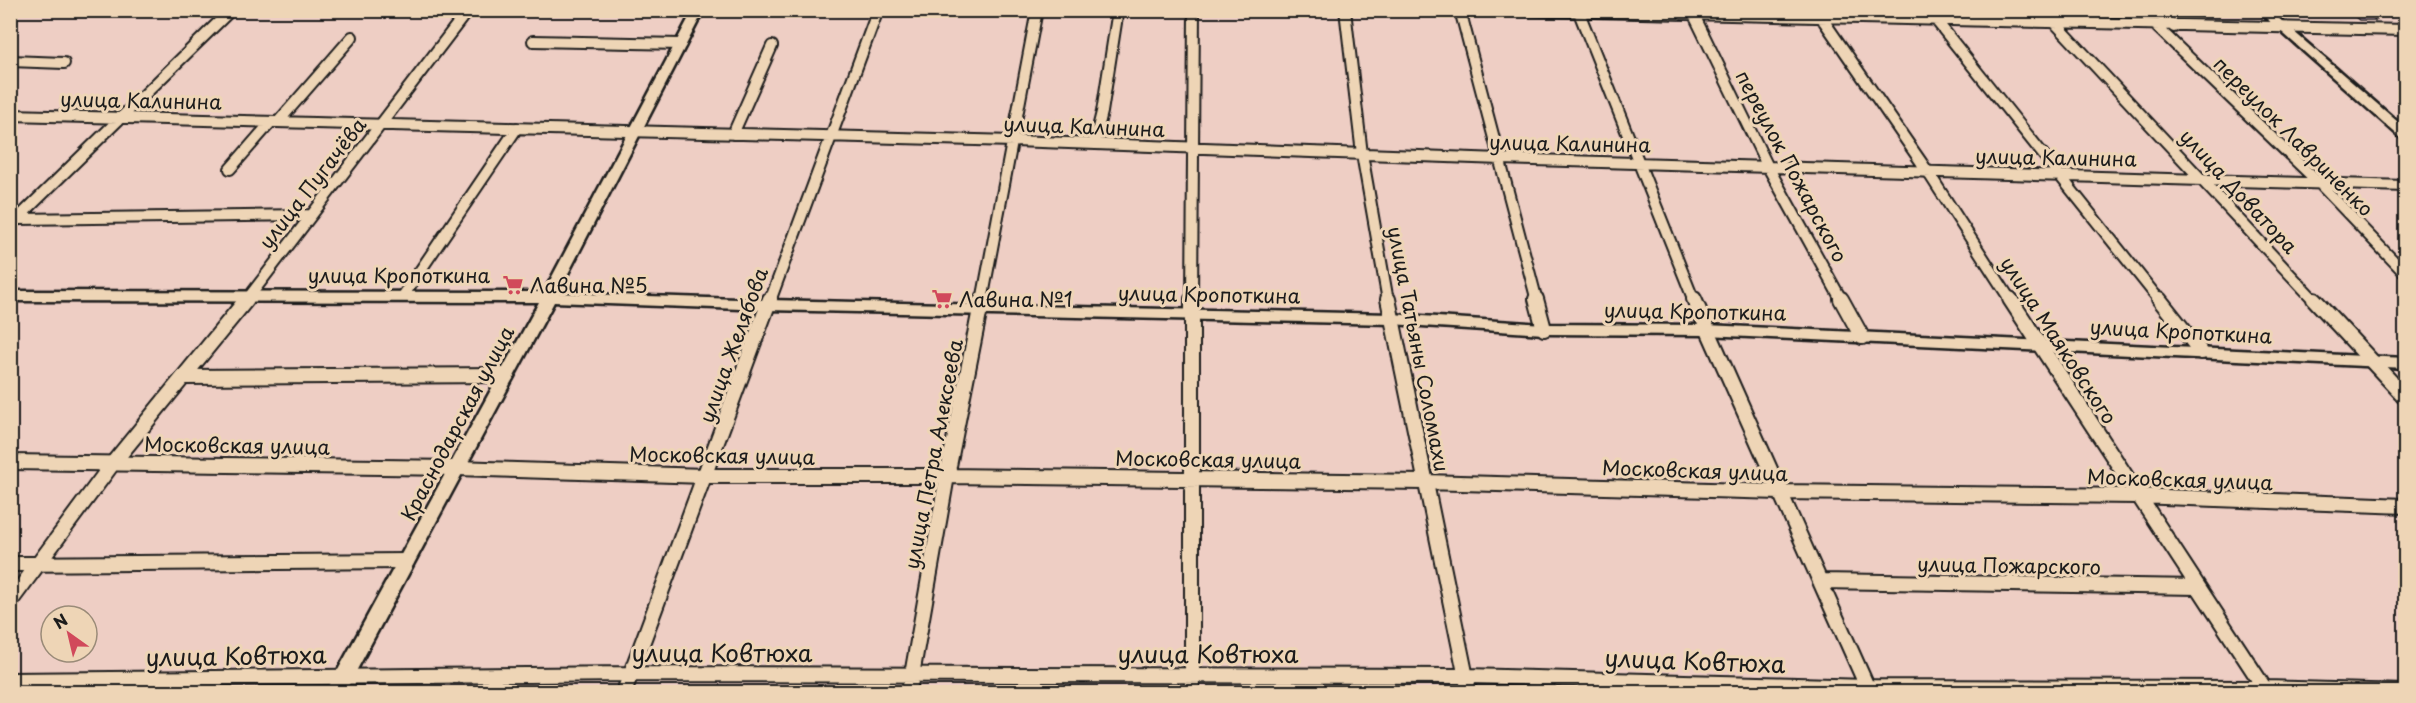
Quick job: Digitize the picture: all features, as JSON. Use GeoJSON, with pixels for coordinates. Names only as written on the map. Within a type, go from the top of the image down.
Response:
{"type":"FeatureCollection","features":[{"type":"Feature","properties":{"kind":"main road","name":"Краснодарская улица"},"geometry":{"type":"LineString","coordinates":[[335,693],[549,297],[699,10]]}},
{"type":"Feature","properties":{"kind":"main road"},"geometry":{"type":"LineString","coordinates":[[2262,10],[2406,136]]}},
{"type":"Feature","properties":{"kind":"main road","name":"улица Кропоткина"},"geometry":{"type":"LineString","coordinates":[[10,296],[549,297],[768,305],[1391,320],[1544,329],[1706,330],[2406,363]]}},
{"type":"Feature","properties":{"kind":"street"},"geometry":{"type":"LineString","coordinates":[[14,222],[231,10]]}},
{"type":"Feature","properties":{"kind":"street","name":"улица Пугачёва"},"geometry":{"type":"LineString","coordinates":[[10,602],[113,463],[250,296],[468,10]]}},
{"type":"Feature","properties":{"kind":"street","name":"улица Желябова"},"geometry":{"type":"LineString","coordinates":[[624,693],[878,10]]}},
{"type":"Feature","properties":{"kind":"street","name":"улица Петра Алексеева"},"geometry":{"type":"LineString","coordinates":[[909,693],[1037,10]]}},
{"type":"Feature","properties":{"kind":"street"},"geometry":{"type":"LineString","coordinates":[[1094,144],[1102,112],[1118,10]]}},
{"type":"Feature","properties":{"kind":"street"},"geometry":{"type":"LineString","coordinates":[[1192,693],[1190,478],[1194,10]]}},
{"type":"Feature","properties":{"kind":"street","name":"улица Татьяны Соломахи"},"geometry":{"type":"LineString","coordinates":[[1345,10],[1362,154],[1391,320],[1469,693]]}},
{"type":"Feature","properties":{"kind":"street"},"geometry":{"type":"LineString","coordinates":[[1460,10],[1544,329]]}},
{"type":"Feature","properties":{"kind":"street"},"geometry":{"type":"LineString","coordinates":[[1506,10],[1926,16],[2174,27],[2406,30]]}},
{"type":"Feature","properties":{"kind":"street","name":"улица Доватора"},"geometry":{"type":"LineString","coordinates":[[2043,10],[2406,398]]}},
{"type":"Feature","properties":{"kind":"street"},"geometry":{"type":"LineString","coordinates":[[2157,10],[2174,27]]}},
{"type":"Feature","properties":{"kind":"street"},"geometry":{"type":"LineString","coordinates":[[1578,11],[1636,162],[1706,330],[1868,690]]}},
{"type":"Feature","properties":{"kind":"street","name":"переулок Пожарского"},"geometry":{"type":"LineString","coordinates":[[1693,13],[1768,167],[1862,337]]}},
{"type":"Feature","properties":{"kind":"street","name":"улица Маяковского"},"geometry":{"type":"LineString","coordinates":[[1819,14],[1928,172],[2038,345],[2266,690]]}},
{"type":"Feature","properties":{"kind":"street"},"geometry":{"type":"LineString","coordinates":[[1926,16],[2062,175],[2201,352]]}},
{"type":"Feature","properties":{"kind":"street","name":"переулок Лавриненко"},"geometry":{"type":"LineString","coordinates":[[2156,26],[2320,184],[2406,274]]}},
{"type":"Feature","properties":{"kind":"street"},"geometry":{"type":"LineString","coordinates":[[230,170],[352,38]]}},
{"type":"Feature","properties":{"kind":"street"},"geometry":{"type":"LineString","coordinates":[[533,41],[681,44]]}},
{"type":"Feature","properties":{"kind":"street"},"geometry":{"type":"LineString","coordinates":[[733,134],[772,46]]}},
{"type":"Feature","properties":{"kind":"street"},"geometry":{"type":"LineString","coordinates":[[10,61],[64,63]]}},
{"type":"Feature","properties":{"kind":"street","name":"улица Калинина"},"geometry":{"type":"LineString","coordinates":[[10,115],[1014,141],[1501,159],[2202,178],[2406,186]]}},
{"type":"Feature","properties":{"kind":"street"},"geometry":{"type":"LineString","coordinates":[[403,296],[517,128]]}},
{"type":"Feature","properties":{"kind":"street"},"geometry":{"type":"LineString","coordinates":[[14,222],[310,215]]}},
{"type":"Feature","properties":{"kind":"street"},"geometry":{"type":"LineString","coordinates":[[184,377],[507,375]]}},
{"type":"Feature","properties":{"kind":"street","name":"Московская улица"},"geometry":{"type":"LineString","coordinates":[[10,462],[457,468],[705,476],[1190,478],[1424,482],[1780,492],[2137,496],[2406,506]]}},
{"type":"Feature","properties":{"kind":"street"},"geometry":{"type":"LineString","coordinates":[[10,564],[406,561]]}},
{"type":"Feature","properties":{"kind":"street","name":"улица Пожарского"},"geometry":{"type":"LineString","coordinates":[[1820,581],[2198,587]]}},
{"type":"Feature","properties":{"kind":"street","name":"улица Ковтюха"},"geometry":{"type":"LineString","coordinates":[[10,680],[631,674],[1466,676],[1868,690],[2406,692]]}},
{"type":"Feature","properties":{"kind":"building"},"geometry":{"type":"Polygon","coordinates":[[[2347,10],[2364,10],[2376,20],[2359,20],[2347,10]]]}},
{"type":"Feature","properties":{"kind":"place","name":"Лавина №5"},"geometry":{"type":"Point","coordinates":[513,285]}},
{"type":"Feature","properties":{"kind":"place","name":"Лавина №1"},"geometry":{"type":"Point","coordinates":[942,299]}}]}
